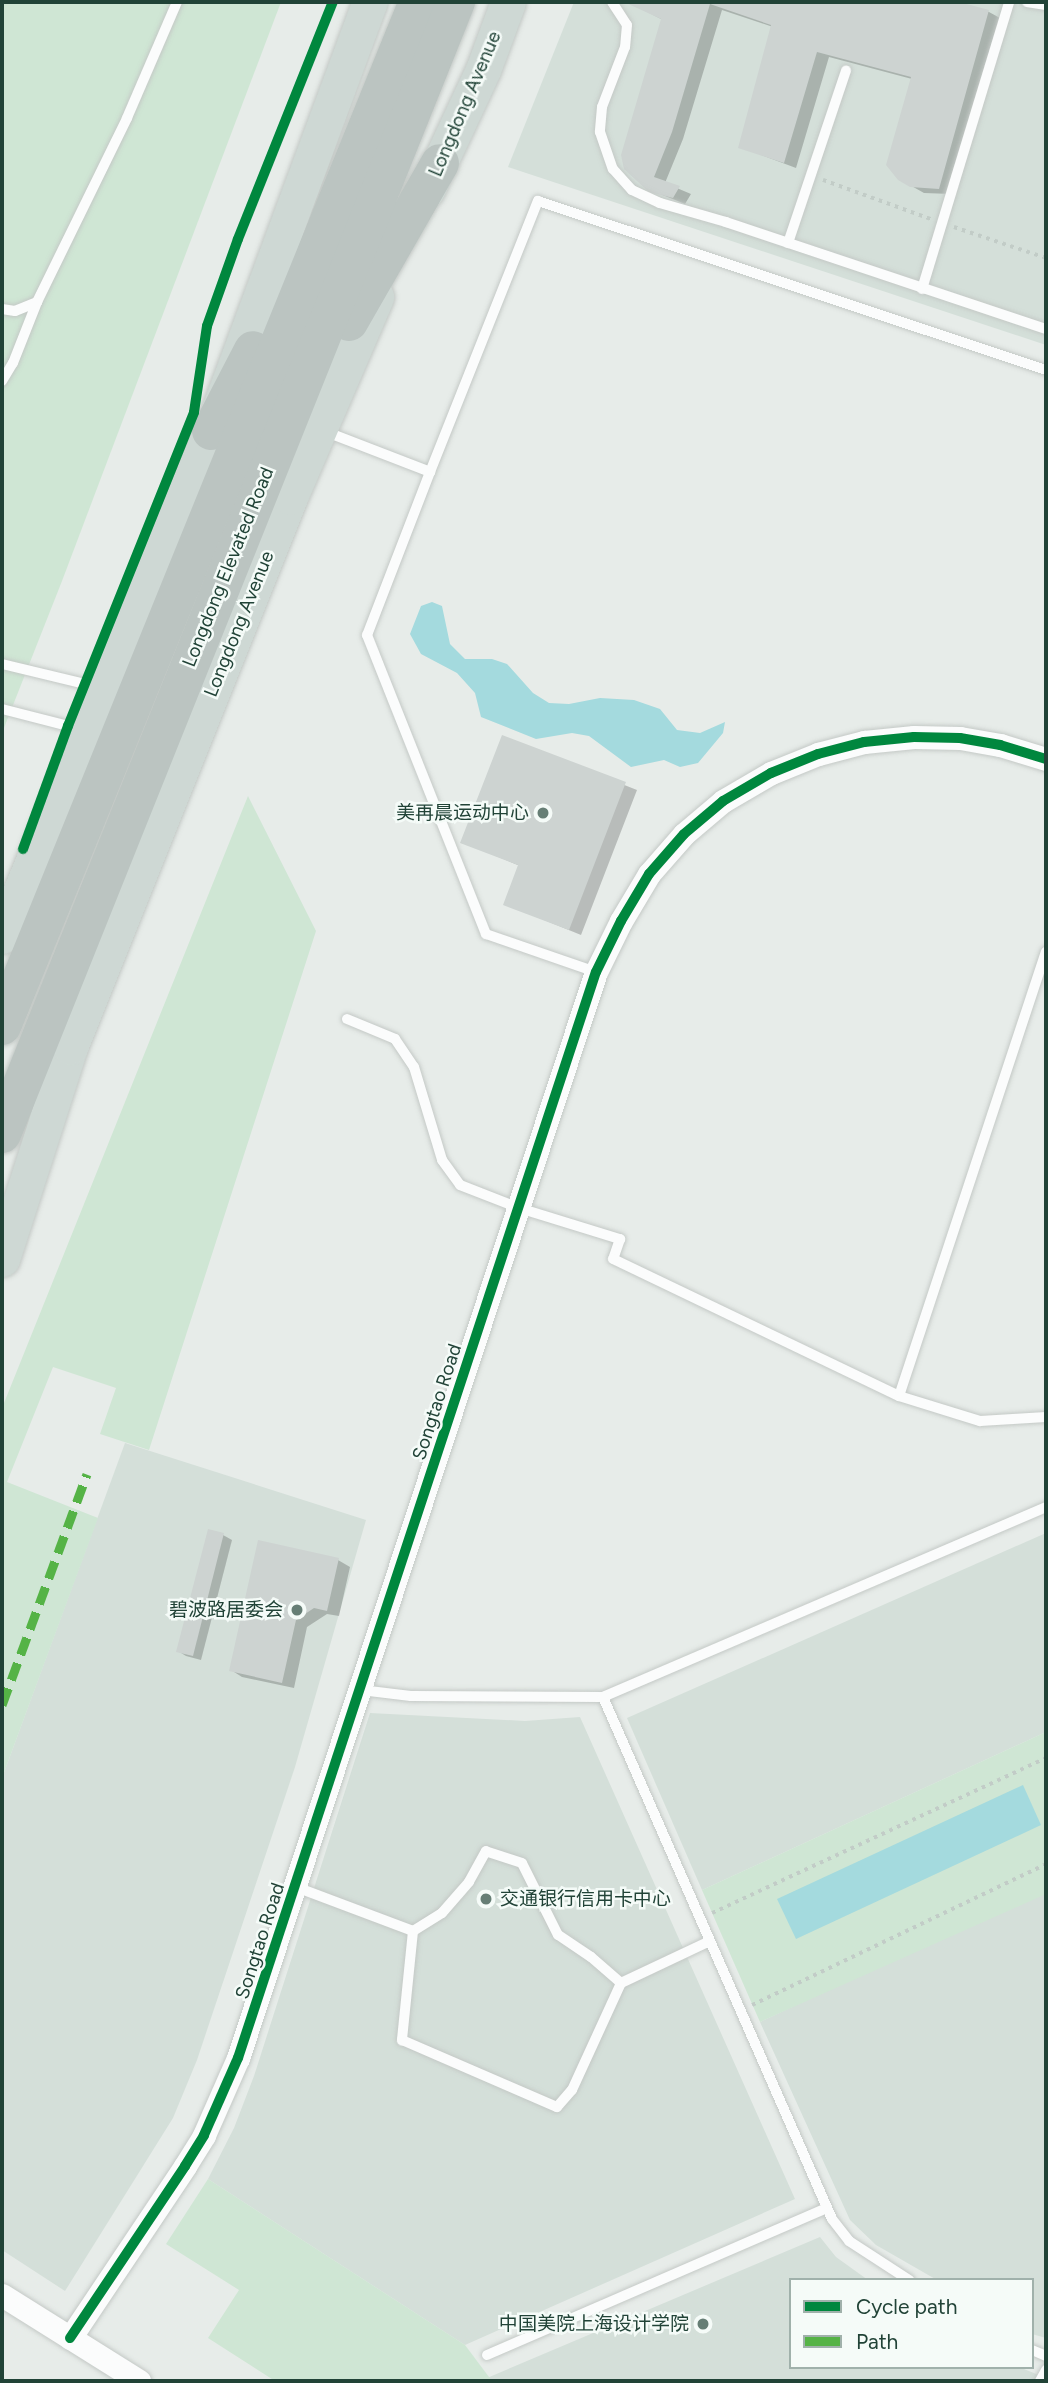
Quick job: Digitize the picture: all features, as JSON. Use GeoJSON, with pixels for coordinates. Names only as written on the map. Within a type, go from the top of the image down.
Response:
{"type":"FeatureCollection","features":[{"type":"Feature","properties":{"kind":"highway","name":"Longdong Elevated Road"},"geometry":{"type":"LineString","coordinates":[[2,1134],[274,454],[394,111],[418,2]]}},
{"type":"Feature","properties":{"kind":"highway","name":"Longdong Elevated Road"},"geometry":{"type":"LineString","coordinates":[[2,1026],[361,143],[394,111],[456,2]]}},
{"type":"Feature","properties":{"kind":"highway"},"geometry":{"type":"LineString","coordinates":[[211,430],[361,143]]}},
{"type":"Feature","properties":{"kind":"highway"},"geometry":{"type":"LineString","coordinates":[[274,454],[440,163]]}},
{"type":"Feature","properties":{"kind":"main road"},"geometry":{"type":"LineString","coordinates":[[2,936],[211,430],[370,2]]}},
{"type":"Feature","properties":{"kind":"main road","name":"Longdong Avenue"},"geometry":{"type":"LineString","coordinates":[[2,1259],[70,1047],[356,340],[482,70],[508,2]]}},
{"type":"Feature","properties":{"kind":"street","name":"Songtao Road"},"geometry":{"type":"LineString","coordinates":[[70,2339],[204,2135],[253,2019],[596,972],[621,921],[649,874],[684,834],[723,802],[771,772],[829,751],[864,742],[914,737],[974,740],[1046,759]]}},
{"type":"Feature","properties":{"kind":"street"},"geometry":{"type":"LineString","coordinates":[[10,2301],[139,2381]]}},
{"type":"Feature","properties":{"kind":"lane"},"geometry":{"type":"LineString","coordinates":[[2,381],[13,363],[37,302],[127,118],[177,2]]}},
{"type":"Feature","properties":{"kind":"lane"},"geometry":{"type":"LineString","coordinates":[[612,2],[627,25],[625,47],[602,107],[600,132],[612,169],[632,190],[660,203],[1046,329]]}},
{"type":"Feature","properties":{"kind":"lane"},"geometry":{"type":"LineString","coordinates":[[922,289],[1009,2]]}},
{"type":"Feature","properties":{"kind":"lane"},"geometry":{"type":"LineString","coordinates":[[1027,2],[1046,5]]}},
{"type":"Feature","properties":{"kind":"lane"},"geometry":{"type":"LineString","coordinates":[[788,243],[846,71]]}},
{"type":"Feature","properties":{"kind":"lane"},"geometry":{"type":"LineString","coordinates":[[596,972],[486,934],[367,635],[538,201],[1046,370]]}},
{"type":"Feature","properties":{"kind":"lane"},"geometry":{"type":"LineString","coordinates":[[2,309],[15,311],[37,302]]}},
{"type":"Feature","properties":{"kind":"lane"},"geometry":{"type":"LineString","coordinates":[[319,429],[430,472]]}},
{"type":"Feature","properties":{"kind":"lane"},"geometry":{"type":"LineString","coordinates":[[2,664],[85,684],[101,697]]}},
{"type":"Feature","properties":{"kind":"lane"},"geometry":{"type":"LineString","coordinates":[[2,709],[68,726],[84,737]]}},
{"type":"Feature","properties":{"kind":"lane"},"geometry":{"type":"LineString","coordinates":[[18,862],[23,849]]}},
{"type":"Feature","properties":{"kind":"lane"},"geometry":{"type":"LineString","coordinates":[[899,1396],[1046,952]]}},
{"type":"Feature","properties":{"kind":"lane"},"geometry":{"type":"LineString","coordinates":[[347,1019],[395,1039],[414,1067],[442,1160],[460,1185],[519,1208],[620,1239],[613,1259],[899,1396],[980,1421],[1046,1417]]}},
{"type":"Feature","properties":{"kind":"lane"},"geometry":{"type":"LineString","coordinates":[[361,1690],[411,1696],[603,1697],[1046,1507]]}},
{"type":"Feature","properties":{"kind":"lane"},"geometry":{"type":"LineString","coordinates":[[603,1697],[827,2208],[849,2241],[906,2278]]}},
{"type":"Feature","properties":{"kind":"lane"},"geometry":{"type":"LineString","coordinates":[[413,1931],[442,1913],[469,1882],[485,1851],[522,1863],[558,1935],[591,1957],[621,1983]]}},
{"type":"Feature","properties":{"kind":"lane"},"geometry":{"type":"LineString","coordinates":[[296,1887],[413,1931]]}},
{"type":"Feature","properties":{"kind":"lane"},"geometry":{"type":"LineString","coordinates":[[413,1931],[402,2040],[557,2107],[572,2090],[621,1983],[710,1941]]}},
{"type":"Feature","properties":{"kind":"lane"},"geometry":{"type":"LineString","coordinates":[[487,2355],[827,2208]]}},
{"type":"Feature","properties":{"kind":"lane"},"geometry":{"type":"LineString","coordinates":[[1040,2381],[1046,2370]]}},
{"type":"Feature","properties":{"kind":"path"},"geometry":{"type":"LineString","coordinates":[[700,1918],[1046,1758]]}},
{"type":"Feature","properties":{"kind":"path"},"geometry":{"type":"LineString","coordinates":[[740,2010],[1046,1864]]}},
{"type":"Feature","properties":{"kind":"shaded area"},"geometry":{"type":"Polygon","coordinates":[[[574,2],[1046,2],[1046,345],[508,167],[574,2]]]}},
{"type":"Feature","properties":{"kind":"shaded area"},"geometry":{"type":"Polygon","coordinates":[[[125,1443],[366,1520],[295,1767],[197,2060],[173,2118],[65,2291],[2,2250],[2,1778],[125,1443]]]}},
{"type":"Feature","properties":{"kind":"shaded area"},"geometry":{"type":"Polygon","coordinates":[[[1046,1533],[1046,1732],[702,1890],[627,1718],[1046,1533]]]}},
{"type":"Feature","properties":{"kind":"shaded area","name":"交通银行信用卡中心"},"geometry":{"type":"Polygon","coordinates":[[[370,1713],[525,1721],[580,1717],[795,2199],[465,2345],[208,2179],[234,2128],[254,2076],[370,1713]]]}},
{"type":"Feature","properties":{"kind":"shaded area"},"geometry":{"type":"Polygon","coordinates":[[[1046,1889],[1046,2338],[1034,2335],[1034,2278],[934,2278],[876,2245],[850,2220],[760,2022],[1046,1889]]]}},
{"type":"Feature","properties":{"kind":"shaded area","name":"中国美院上海设计学院"},"geometry":{"type":"Polygon","coordinates":[[[820,2237],[836,2257],[865,2278],[789,2278],[789,2369],[1024,2369],[1046,2378],[1046,2381],[492,2381],[487,2378],[820,2237]]]}},
{"type":"Feature","properties":{"kind":"green space"},"geometry":{"type":"Polygon","coordinates":[[[2,2],[281,2],[2,733],[2,2]]]}},
{"type":"Feature","properties":{"kind":"green space"},"geometry":{"type":"Polygon","coordinates":[[[248,796],[316,931],[149,1450],[100,1434],[116,1388],[53,1367],[7,1482],[98,1518],[2,1778],[2,1408],[248,796]]]}},
{"type":"Feature","properties":{"kind":"green space"},"geometry":{"type":"Polygon","coordinates":[[[1046,1732],[1046,1894],[760,2022],[702,1890],[1046,1732]]]}},
{"type":"Feature","properties":{"kind":"green space"},"geometry":{"type":"Polygon","coordinates":[[[208,2179],[465,2345],[492,2381],[275,2381],[208,2338],[239,2290],[166,2244],[208,2179]]]}},
{"type":"Feature","properties":{"kind":"water"},"geometry":{"type":"Polygon","coordinates":[[[432,602],[442,606],[450,644],[465,659],[492,659],[507,664],[533,693],[549,703],[569,704],[600,698],[634,700],[660,709],[677,730],[700,733],[725,722],[723,733],[698,763],[680,767],[664,760],[631,767],[589,736],[572,733],[536,739],[481,717],[475,693],[457,673],[421,654],[410,634],[421,606],[432,602]]]}},
{"type":"Feature","properties":{"kind":"water"},"geometry":{"type":"Polygon","coordinates":[[[1023,1785],[1041,1825],[796,1939],[777,1899],[1023,1785]]]}},
{"type":"Feature","properties":{"kind":"building"},"geometry":{"type":"Polygon","coordinates":[[[624,2],[959,2],[989,10],[939,189],[910,187],[898,180],[886,165],[911,77],[817,52],[784,163],[738,148],[771,25],[710,4],[672,132],[654,177],[680,186],[673,198],[649,192],[624,169],[621,155],[661,19],[624,2]]]}},
{"type":"Feature","properties":{"kind":"building","name":"美再晨运动中心"},"geometry":{"type":"Polygon","coordinates":[[[502,735],[626,782],[569,930],[503,905],[518,865],[460,843],[502,735]]]}},
{"type":"Feature","properties":{"kind":"building"},"geometry":{"type":"Polygon","coordinates":[[[208,1529],[224,1533],[193,1656],[176,1652],[208,1529]]]}},
{"type":"Feature","properties":{"kind":"building"},"geometry":{"type":"Polygon","coordinates":[[[258,1540],[339,1558],[327,1611],[314,1608],[296,1620],[282,1683],[229,1671],[258,1540]]]}},
{"type":"Feature","properties":{"kind":"marked path"},"geometry":{"type":"LineString","coordinates":[[2,1705],[87,1474]]}},
{"type":"Feature","properties":{"kind":"cycle path"},"geometry":{"type":"LineString","coordinates":[[23,849],[68,726],[194,412],[207,326],[238,239],[333,2]]}},
{"type":"Feature","properties":{"kind":"cycle path"},"geometry":{"type":"LineString","coordinates":[[70,2338],[204,2135],[238,2058],[596,972],[621,921],[649,874],[684,834],[723,801],[771,773],[818,754],[864,742],[914,737],[960,738],[1000,745],[1046,759]]}},
{"type":"Feature","properties":{"kind":"place","name":"美再晨运动中心"},"geometry":{"type":"Point","coordinates":[543,813]}},
{"type":"Feature","properties":{"kind":"place","name":"碧波路居委会"},"geometry":{"type":"Point","coordinates":[297,1610]}},
{"type":"Feature","properties":{"kind":"place","name":"交通银行信用卡中心"},"geometry":{"type":"Point","coordinates":[486,1899]}},
{"type":"Feature","properties":{"kind":"place","name":"中国美院上海设计学院"},"geometry":{"type":"Point","coordinates":[703,2324]}}]}
